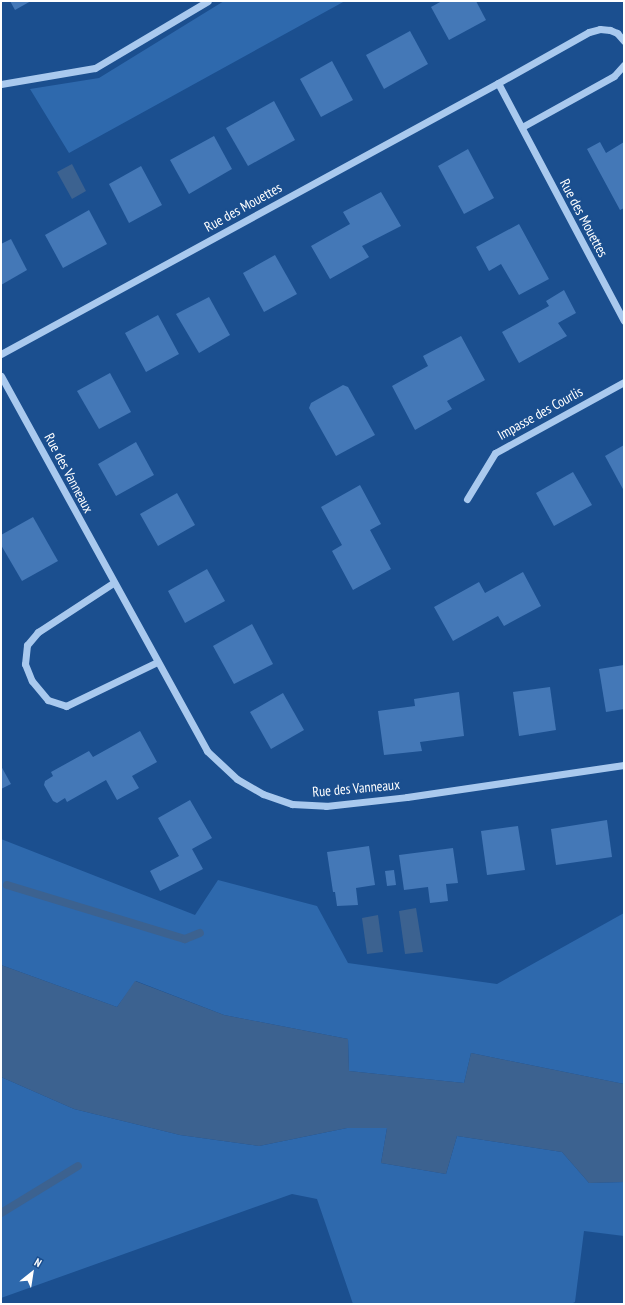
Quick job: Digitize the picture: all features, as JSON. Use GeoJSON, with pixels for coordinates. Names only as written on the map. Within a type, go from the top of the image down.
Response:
{"type":"FeatureCollection","features":[{"type":"Feature","properties":{"kind":"street"},"geometry":{"type":"LineString","coordinates":[[1,84],[95,68],[208,1]]}},
{"type":"Feature","properties":{"kind":"street","name":"Rue des Mouettes"},"geometry":{"type":"LineString","coordinates":[[1,354],[589,32],[600,29],[610,30],[617,33],[624,41]]}},
{"type":"Feature","properties":{"kind":"street"},"geometry":{"type":"LineString","coordinates":[[522,127],[614,76],[624,65]]}},
{"type":"Feature","properties":{"kind":"street","name":"Rue des Mouettes"},"geometry":{"type":"LineString","coordinates":[[498,83],[624,321]]}},
{"type":"Feature","properties":{"kind":"street","name":"Rue des Vanneaux"},"geometry":{"type":"LineString","coordinates":[[1,376],[113,583],[207,751],[236,779],[263,794],[292,804],[326,806],[407,797],[624,765]]}},
{"type":"Feature","properties":{"kind":"street","name":"Impasse des Courlis"},"geometry":{"type":"LineString","coordinates":[[467,499],[495,453],[624,382]]}},
{"type":"Feature","properties":{"kind":"street"},"geometry":{"type":"LineString","coordinates":[[113,583],[38,632],[27,645],[25,664],[32,681],[48,700],[66,706],[157,662]]}},
{"type":"Feature","properties":{"kind":"shaded area"},"geometry":{"type":"Polygon","coordinates":[[[224,1],[345,1],[69,153],[30,89],[99,78],[224,1]]]}},
{"type":"Feature","properties":{"kind":"shaded area"},"geometry":{"type":"Polygon","coordinates":[[[72,164],[86,191],[72,199],[57,172],[72,164]]]}},
{"type":"Feature","properties":{"kind":"shaded area"},"geometry":{"type":"Polygon","coordinates":[[[1,839],[195,915],[218,880],[317,906],[348,963],[497,984],[624,913],[624,1084],[471,1053],[464,1083],[349,1071],[348,1039],[224,1015],[136,981],[117,1007],[1,965],[1,839]]]}},
{"type":"Feature","properties":{"kind":"shaded area"},"geometry":{"type":"Polygon","coordinates":[[[416,908],[423,952],[405,954],[399,911],[416,908]]]}},
{"type":"Feature","properties":{"kind":"shaded area"},"geometry":{"type":"Polygon","coordinates":[[[378,915],[383,952],[367,954],[362,918],[378,915]]]}},
{"type":"Feature","properties":{"kind":"shaded area"},"geometry":{"type":"Polygon","coordinates":[[[1,965],[117,1007],[135,981],[224,1015],[348,1039],[349,1071],[464,1083],[471,1053],[624,1084],[624,1182],[589,1183],[562,1152],[457,1136],[446,1174],[381,1163],[387,1128],[347,1128],[259,1146],[180,1135],[74,1109],[1,1077],[1,965]]]}},
{"type":"Feature","properties":{"kind":"shaded area"},"geometry":{"type":"Polygon","coordinates":[[[1,1077],[74,1109],[180,1135],[259,1146],[347,1128],[387,1128],[381,1163],[446,1174],[457,1136],[562,1152],[589,1183],[624,1182],[624,1236],[584,1231],[575,1302],[571,1304],[353,1304],[317,1199],[292,1194],[1,1298],[1,1077]]]}},
{"type":"Feature","properties":{"kind":"building"},"geometry":{"type":"Polygon","coordinates":[[[10,1],[31,1],[15,10],[10,1]]]}},
{"type":"Feature","properties":{"kind":"building"},"geometry":{"type":"Polygon","coordinates":[[[442,1],[476,1],[486,20],[449,40],[431,7],[442,1]]]}},
{"type":"Feature","properties":{"kind":"building"},"geometry":{"type":"Polygon","coordinates":[[[410,31],[428,64],[384,89],[366,55],[410,31]]]}},
{"type":"Feature","properties":{"kind":"building"},"geometry":{"type":"Polygon","coordinates":[[[332,61],[353,100],[321,117],[300,79],[332,61]]]}},
{"type":"Feature","properties":{"kind":"building"},"geometry":{"type":"Polygon","coordinates":[[[274,101],[295,140],[248,166],[226,128],[274,101]]]}},
{"type":"Feature","properties":{"kind":"building"},"geometry":{"type":"Polygon","coordinates":[[[214,136],[232,169],[189,194],[170,160],[214,136]]]}},
{"type":"Feature","properties":{"kind":"building"},"geometry":{"type":"Polygon","coordinates":[[[600,142],[606,153],[624,142],[624,208],[620,210],[587,149],[600,142]]]}},
{"type":"Feature","properties":{"kind":"building"},"geometry":{"type":"Polygon","coordinates":[[[468,149],[494,198],[464,214],[438,166],[468,149]]]}},
{"type":"Feature","properties":{"kind":"building"},"geometry":{"type":"Polygon","coordinates":[[[141,166],[162,205],[129,223],[109,184],[141,166]]]}},
{"type":"Feature","properties":{"kind":"building"},"geometry":{"type":"Polygon","coordinates":[[[381,192],[401,226],[362,246],[369,257],[330,279],[311,246],[350,224],[343,212],[381,192]]]}},
{"type":"Feature","properties":{"kind":"building"},"geometry":{"type":"Polygon","coordinates":[[[89,210],[107,244],[63,268],[45,235],[89,210]]]}},
{"type":"Feature","properties":{"kind":"building"},"geometry":{"type":"Polygon","coordinates":[[[519,224],[549,279],[519,295],[501,264],[489,271],[476,247],[519,224]]]}},
{"type":"Feature","properties":{"kind":"building"},"geometry":{"type":"Polygon","coordinates":[[[11,239],[27,270],[1,285],[1,244],[11,239]]]}},
{"type":"Feature","properties":{"kind":"building"},"geometry":{"type":"Polygon","coordinates":[[[275,255],[297,294],[264,312],[243,273],[275,255]]]}},
{"type":"Feature","properties":{"kind":"building"},"geometry":{"type":"Polygon","coordinates":[[[564,290],[576,313],[558,323],[567,336],[519,363],[502,332],[549,306],[546,301],[564,290]]]}},
{"type":"Feature","properties":{"kind":"building"},"geometry":{"type":"Polygon","coordinates":[[[209,297],[230,335],[199,353],[176,314],[209,297]]]}},
{"type":"Feature","properties":{"kind":"building"},"geometry":{"type":"Polygon","coordinates":[[[158,315],[179,354],[146,372],[125,333],[158,315]]]}},
{"type":"Feature","properties":{"kind":"building"},"geometry":{"type":"Polygon","coordinates":[[[461,336],[485,380],[447,401],[452,409],[415,430],[392,386],[428,366],[423,356],[461,336]]]}},
{"type":"Feature","properties":{"kind":"building"},"geometry":{"type":"Polygon","coordinates":[[[110,373],[131,412],[99,429],[77,391],[110,373]]]}},
{"type":"Feature","properties":{"kind":"building"},"geometry":{"type":"Polygon","coordinates":[[[343,385],[348,387],[375,435],[336,456],[309,408],[311,403],[343,385]]]}},
{"type":"Feature","properties":{"kind":"building"},"geometry":{"type":"Polygon","coordinates":[[[136,442],[154,475],[116,496],[98,464],[136,442]]]}},
{"type":"Feature","properties":{"kind":"building"},"geometry":{"type":"Polygon","coordinates":[[[624,445],[624,491],[605,456],[624,445]]]}},
{"type":"Feature","properties":{"kind":"building"},"geometry":{"type":"Polygon","coordinates":[[[573,472],[592,505],[554,526],[536,493],[573,472]]]}},
{"type":"Feature","properties":{"kind":"building"},"geometry":{"type":"Polygon","coordinates":[[[360,485],[381,524],[370,530],[391,569],[353,590],[332,551],[342,545],[321,507],[360,485]]]}},
{"type":"Feature","properties":{"kind":"building"},"geometry":{"type":"Polygon","coordinates":[[[177,493],[195,525],[158,546],[140,514],[177,493]]]}},
{"type":"Feature","properties":{"kind":"building"},"geometry":{"type":"Polygon","coordinates":[[[33,517],[58,561],[22,581],[1,545],[1,535],[33,517]]]}},
{"type":"Feature","properties":{"kind":"building"},"geometry":{"type":"Polygon","coordinates":[[[207,569],[225,601],[185,623],[168,591],[207,569]]]}},
{"type":"Feature","properties":{"kind":"building"},"geometry":{"type":"Polygon","coordinates":[[[523,572],[541,606],[504,626],[498,616],[453,641],[434,607],[479,582],[485,593],[523,572]]]}},
{"type":"Feature","properties":{"kind":"building"},"geometry":{"type":"Polygon","coordinates":[[[252,624],[273,664],[234,684],[213,646],[252,624]]]}},
{"type":"Feature","properties":{"kind":"building"},"geometry":{"type":"Polygon","coordinates":[[[624,665],[624,709],[606,712],[599,669],[624,665]]]}},
{"type":"Feature","properties":{"kind":"building"},"geometry":{"type":"Polygon","coordinates":[[[550,687],[556,730],[519,736],[513,692],[550,687]]]}},
{"type":"Feature","properties":{"kind":"building"},"geometry":{"type":"Polygon","coordinates":[[[459,692],[464,736],[420,742],[422,751],[384,755],[378,711],[415,706],[414,699],[459,692]]]}},
{"type":"Feature","properties":{"kind":"building"},"geometry":{"type":"Polygon","coordinates":[[[283,693],[304,730],[271,749],[250,712],[283,693]]]}},
{"type":"Feature","properties":{"kind":"building"},"geometry":{"type":"Polygon","coordinates":[[[140,731],[157,762],[132,776],[139,788],[117,800],[106,780],[67,802],[65,798],[57,803],[53,801],[44,785],[45,781],[53,776],[51,772],[89,751],[93,757],[140,731]]]}},
{"type":"Feature","properties":{"kind":"building"},"geometry":{"type":"Polygon","coordinates":[[[1,766],[11,784],[1,789],[1,766]]]}},
{"type":"Feature","properties":{"kind":"building"},"geometry":{"type":"Polygon","coordinates":[[[190,800],[212,838],[192,849],[203,869],[160,891],[150,871],[179,856],[158,818],[190,800]]]}},
{"type":"Feature","properties":{"kind":"building"},"geometry":{"type":"Polygon","coordinates":[[[607,820],[612,857],[556,865],[551,829],[607,820]]]}},
{"type":"Feature","properties":{"kind":"building"},"geometry":{"type":"Polygon","coordinates":[[[518,826],[525,870],[487,875],[481,831],[518,826]]]}},
{"type":"Feature","properties":{"kind":"building"},"geometry":{"type":"Polygon","coordinates":[[[369,846],[375,885],[356,888],[358,905],[337,906],[335,892],[333,892],[327,852],[369,846]]]}},
{"type":"Feature","properties":{"kind":"building"},"geometry":{"type":"Polygon","coordinates":[[[453,848],[458,883],[446,884],[448,901],[430,903],[428,887],[404,890],[399,855],[453,848]]]}},
{"type":"Feature","properties":{"kind":"building"},"geometry":{"type":"Polygon","coordinates":[[[394,870],[396,885],[387,886],[385,871],[394,870]]]}},
{"type":"Feature","properties":{"kind":"waterway"},"geometry":{"type":"LineString","coordinates":[[7,885],[185,939],[200,933]]}},
{"type":"Feature","properties":{"kind":"waterway"},"geometry":{"type":"LineString","coordinates":[[1,1213],[78,1166]]}}]}
